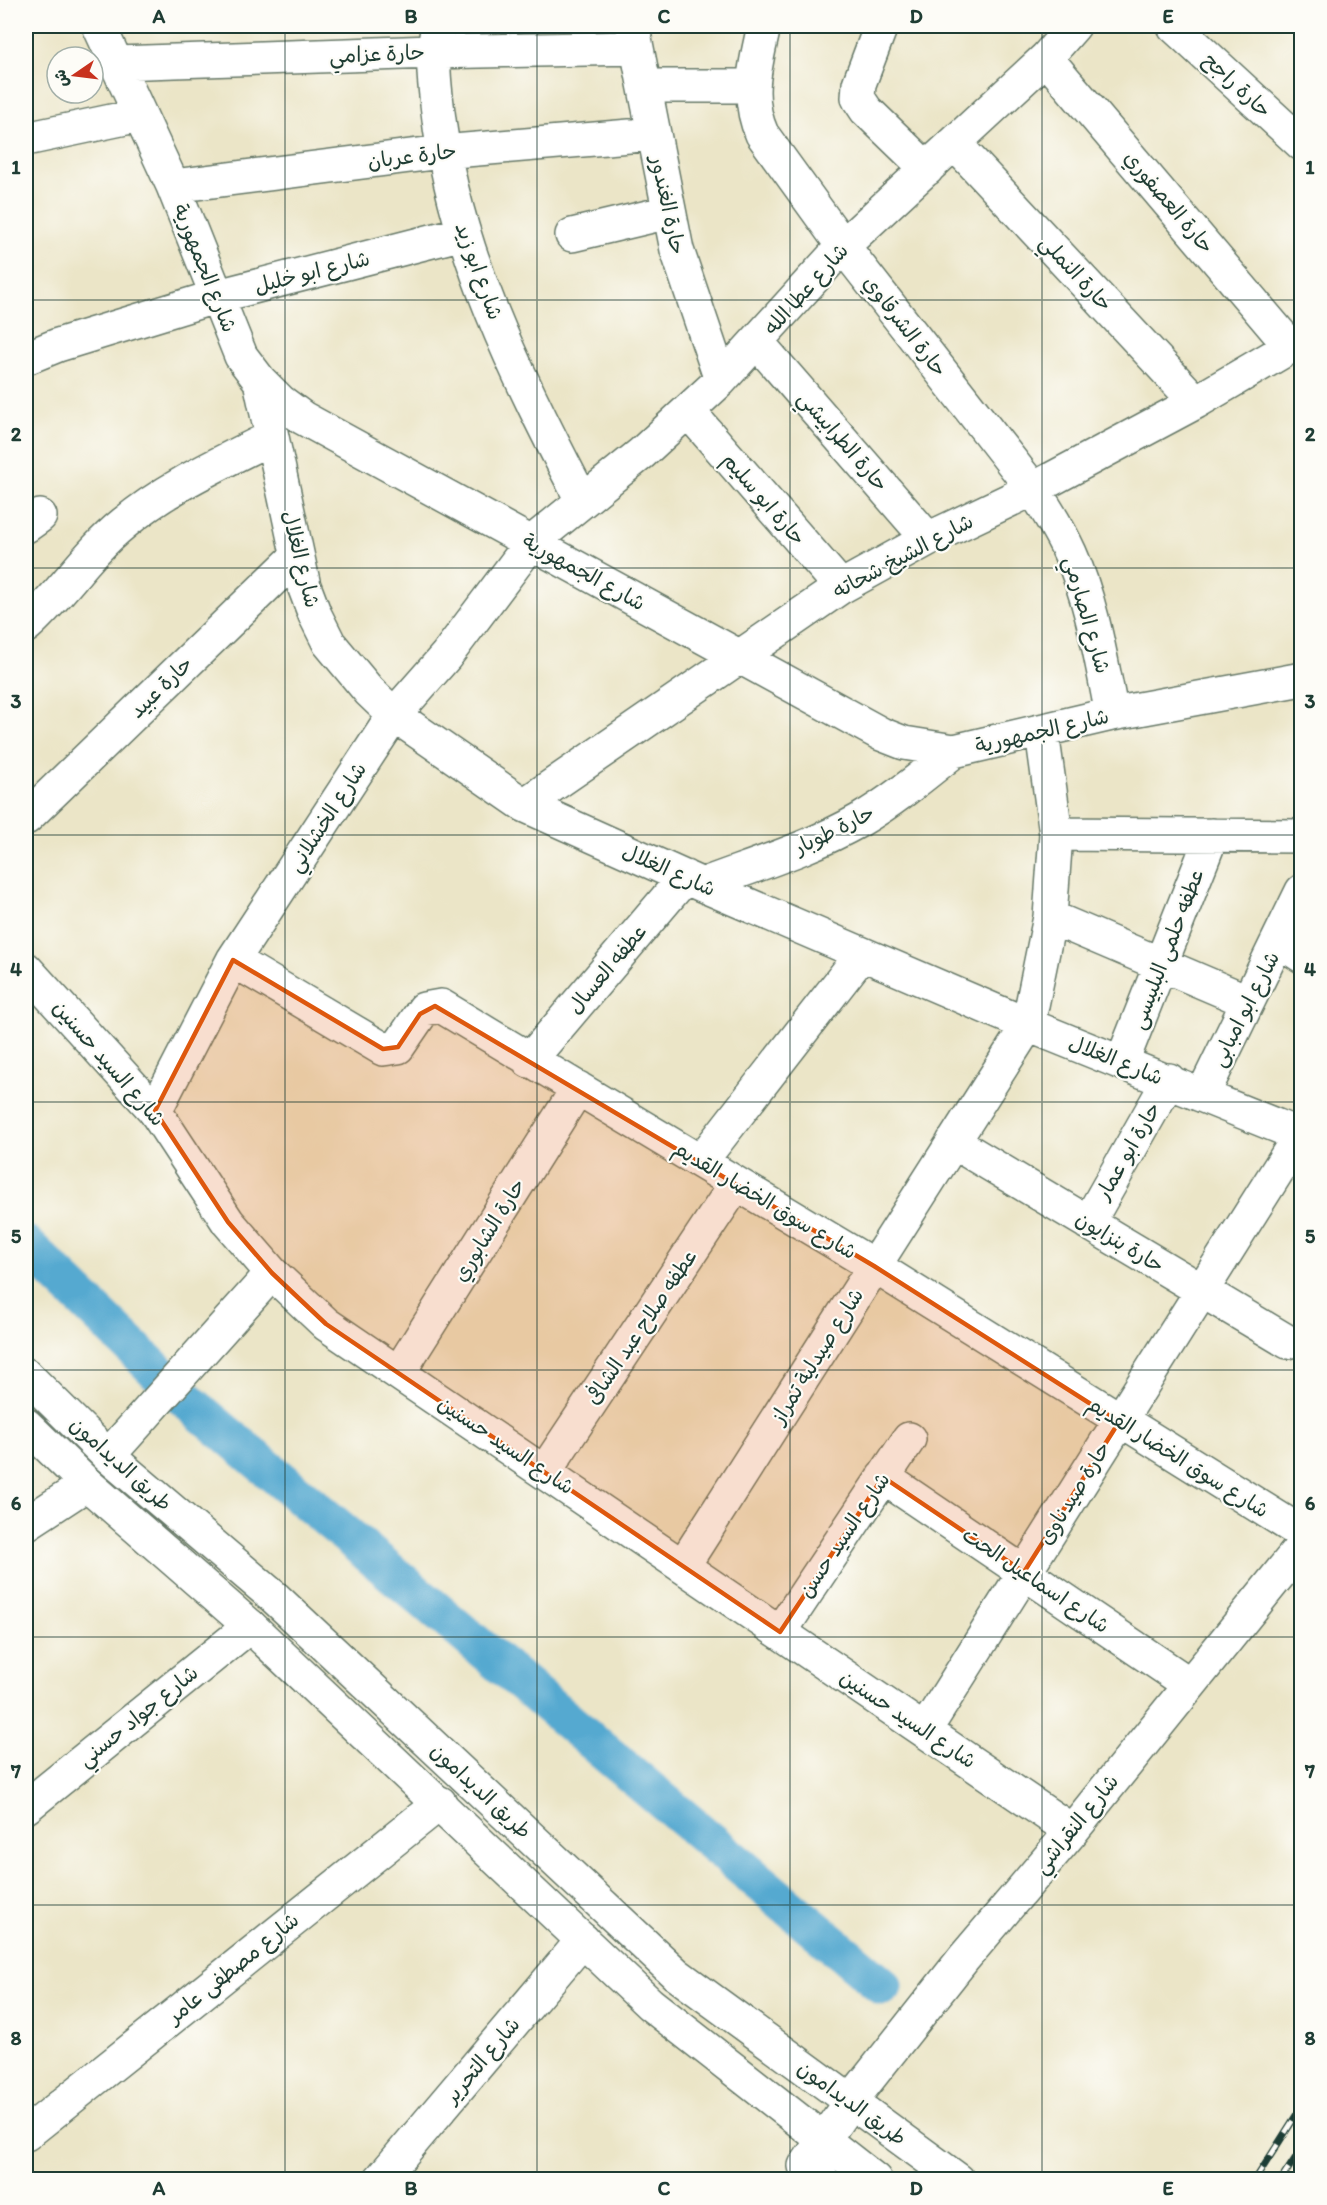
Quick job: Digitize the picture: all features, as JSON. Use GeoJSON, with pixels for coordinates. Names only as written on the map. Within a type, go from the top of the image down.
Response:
{"type":"FeatureCollection","features":[{"type":"Feature","properties":{"kind":"street","name":"شارع الجمهورية"},"geometry":{"type":"LineString","coordinates":[[99,26],[172,186],[241,356],[260,381],[280,401],[303,417],[737,656],[881,734],[929,749],[954,751],[1112,714],[1302,679]]}},
{"type":"Feature","properties":{"kind":"street","name":"حارة الشرقاوي"},"geometry":{"type":"LineString","coordinates":[[764,26],[751,86],[753,111],[762,134],[843,246],[1033,489]]}},
{"type":"Feature","properties":{"kind":"street"},"geometry":{"type":"LineString","coordinates":[[881,26],[859,84],[858,98],[866,110],[927,169]]}},
{"type":"Feature","properties":{"kind":"street","name":"شارع عطا الله"},"geometry":{"type":"LineString","coordinates":[[531,543],[642,453],[721,380],[843,246],[1046,58],[1074,26]]}},
{"type":"Feature","properties":{"kind":"street","name":"حارة راجح"},"geometry":{"type":"LineString","coordinates":[[1174,26],[1302,144]]}},
{"type":"Feature","properties":{"kind":"street","name":"حارة عزامي"},"geometry":{"type":"LineString","coordinates":[[117,63],[435,39],[635,37]]}},
{"type":"Feature","properties":{"kind":"street","name":"حارة الغندور"},"geometry":{"type":"LineString","coordinates":[[635,37],[676,250],[721,380]]}},
{"type":"Feature","properties":{"kind":"street","name":"شارع ابو زيد"},"geometry":{"type":"LineString","coordinates":[[435,39],[442,152],[463,233],[530,401],[582,500]]}},
{"type":"Feature","properties":{"kind":"street","name":"حارة العصفوري"},"geometry":{"type":"LineString","coordinates":[[1046,58],[1296,344]]}},
{"type":"Feature","properties":{"kind":"street"},"geometry":{"type":"LineString","coordinates":[[645,86],[751,86]]}},
{"type":"Feature","properties":{"kind":"street"},"geometry":{"type":"LineString","coordinates":[[26,139],[140,115]]}},
{"type":"Feature","properties":{"kind":"street","name":"حارة عربان"},"geometry":{"type":"LineString","coordinates":[[172,186],[442,152],[653,134]]}},
{"type":"Feature","properties":{"kind":"street","name":"حارة النملي"},"geometry":{"type":"LineString","coordinates":[[955,144],[1197,402]]}},
{"type":"Feature","properties":{"kind":"street"},"geometry":{"type":"LineString","coordinates":[[573,235],[669,212]]}},
{"type":"Feature","properties":{"kind":"street","name":"شارع ابو خليل"},"geometry":{"type":"LineString","coordinates":[[26,358],[58,345],[218,296],[463,233]]}},
{"type":"Feature","properties":{"kind":"street","name":"حارة الطرابيشي"},"geometry":{"type":"LineString","coordinates":[[757,342],[928,539]]}},
{"type":"Feature","properties":{"kind":"street","name":"شارع الشيخ شحاته"},"geometry":{"type":"LineString","coordinates":[[524,805],[737,656],[841,587],[928,539],[1033,489],[1197,402],[1296,344]]}},
{"type":"Feature","properties":{"kind":"street","name":"شارع الغلال"},"geometry":{"type":"LineString","coordinates":[[260,381],[297,556],[315,615],[329,643],[348,669],[394,715],[524,805],[862,954],[1301,1135]]}},
{"type":"Feature","properties":{"kind":"street","name":"حارة ابو سليم"},"geometry":{"type":"LineString","coordinates":[[688,411],[841,587]]}},
{"type":"Feature","properties":{"kind":"street"},"geometry":{"type":"LineString","coordinates":[[26,626],[61,591],[101,544],[146,506],[171,489],[272,437]]}},
{"type":"Feature","properties":{"kind":"street","name":"شارع الصارمي"},"geometry":{"type":"LineString","coordinates":[[1033,489],[1071,554],[1084,588],[1112,714]]}},
{"type":"Feature","properties":{"kind":"street","name":"شارع الخشلاني"},"geometry":{"type":"LineString","coordinates":[[155,1111],[233,960],[394,715],[446,656],[531,543]]}},
{"type":"Feature","properties":{"kind":"street","name":"حارة عبيد"},"geometry":{"type":"LineString","coordinates":[[26,818],[297,556]]}},
{"type":"Feature","properties":{"kind":"street"},"geometry":{"type":"LineString","coordinates":[[1028,1024],[1050,917],[1056,834],[1042,732]]}},
{"type":"Feature","properties":{"kind":"street","name":"حارة طوبار"},"geometry":{"type":"LineString","coordinates":[[693,881],[806,845],[858,821],[899,795],[954,751]]}},
{"type":"Feature","properties":{"kind":"street"},"geometry":{"type":"LineString","coordinates":[[1056,834],[1302,836]]}},
{"type":"Feature","properties":{"kind":"street","name":"عطفه حلمى البلبيسى"},"geometry":{"type":"LineString","coordinates":[[1122,1062],[1212,835]]}},
{"type":"Feature","properties":{"kind":"street","name":"عطفه العسال"},"geometry":{"type":"LineString","coordinates":[[529,1060],[693,881]]}},
{"type":"Feature","properties":{"kind":"street","name":"شارع ابو امبابى"},"geometry":{"type":"LineString","coordinates":[[1203,1094],[1247,1000],[1290,949],[1302,891]]}},
{"type":"Feature","properties":{"kind":"street"},"geometry":{"type":"LineString","coordinates":[[1050,917],[1247,1000]]}},
{"type":"Feature","properties":{"kind":"street"},"geometry":{"type":"LineString","coordinates":[[701,1161],[862,954]]}},
{"type":"Feature","properties":{"kind":"street","name":"شارع سوق الخضار القديم"},"geometry":{"type":"LineString","coordinates":[[233,960],[383,1049],[398,1047],[420,1014],[435,1006],[441,1006],[874,1266],[1119,1422],[1302,1533]]}},
{"type":"Feature","properties":{"kind":"street","name":"شارع السيد حسنين"},"geometry":{"type":"LineString","coordinates":[[26,969],[155,1111],[228,1222],[272,1273],[326,1324],[1071,1831]]}},
{"type":"Feature","properties":{"kind":"street","name":"شارع صيدلية تمراز"},"geometry":{"type":"LineString","coordinates":[[683,1566],[1028,1024]]}},
{"type":"Feature","properties":{"kind":"street","name":"حارة ابو عمار"},"geometry":{"type":"LineString","coordinates":[[1088,1222],[1168,1080]]}},
{"type":"Feature","properties":{"kind":"street","name":"حارة الشابوري"},"geometry":{"type":"LineString","coordinates":[[399,1372],[578,1088]]}},
{"type":"Feature","properties":{"kind":"street","name":"حارة صيدناوى"},"geometry":{"type":"LineString","coordinates":[[925,1730],[1301,1135]]}},
{"type":"Feature","properties":{"kind":"street","name":"حارة بنزايون"},"geometry":{"type":"LineString","coordinates":[[953,1142],[1288,1342]]}},
{"type":"Feature","properties":{"kind":"street","name":"عطفه صلاح عبد الشافى"},"geometry":{"type":"LineString","coordinates":[[545,1471],[736,1184]]}},
{"type":"Feature","properties":{"kind":"street"},"geometry":{"type":"LineString","coordinates":[[108,1456],[272,1273]]}},
{"type":"Feature","properties":{"kind":"street","name":"طريق الديدامون"},"geometry":{"type":"LineString","coordinates":[[26,1375],[108,1456],[274,1597],[676,1974],[958,2180]]}},
{"type":"Feature","properties":{"kind":"street","name":"طريق الديدامون"},"geometry":{"type":"LineString","coordinates":[[26,1425],[87,1484],[250,1626],[440,1803],[650,2004],[812,2167],[875,2180]]}},
{"type":"Feature","properties":{"kind":"street","name":"شارع السيد حسن"},"geometry":{"type":"LineString","coordinates":[[780,1632],[909,1438]]}},
{"type":"Feature","properties":{"kind":"street","name":"شارع اسماعيل الحت"},"geometry":{"type":"LineString","coordinates":[[883,1477],[1189,1684]]}},
{"type":"Feature","properties":{"kind":"street"},"geometry":{"type":"LineString","coordinates":[[26,1524],[87,1484]]}},
{"type":"Feature","properties":{"kind":"street","name":"شارع النقراشي"},"geometry":{"type":"LineString","coordinates":[[812,2167],[850,2102],[964,1958],[1071,1831],[1302,1546]]}},
{"type":"Feature","properties":{"kind":"street","name":"شارع جواد حسني"},"geometry":{"type":"LineString","coordinates":[[26,1807],[250,1626]]}},
{"type":"Feature","properties":{"kind":"street","name":"شارع مصطفى عامر"},"geometry":{"type":"LineString","coordinates":[[26,2134],[440,1803]]}},
{"type":"Feature","properties":{"kind":"street","name":"شارع التحرير"},"geometry":{"type":"LineString","coordinates":[[380,2180],[583,1940]]}},
{"type":"Feature","properties":{"kind":"street"},"geometry":{"type":"LineString","coordinates":[[650,2004],[676,1974]]}},
{"type":"Feature","properties":{"kind":"highlighted area"},"geometry":{"type":"Polygon","coordinates":[[[233,960],[383,1049],[398,1047],[420,1014],[435,1006],[874,1266],[1119,1422],[1024,1572],[883,1477],[780,1632],[326,1324],[272,1273],[228,1222],[155,1111],[233,960]]]}},
{"type":"Feature","properties":{"kind":"waterway"},"geometry":{"type":"LineString","coordinates":[[26,1245],[192,1405],[883,1986]]}},
{"type":"Feature","properties":{"kind":"railway"},"geometry":{"type":"LineString","coordinates":[[1255,2180],[1302,2106]]}},
{"type":"Feature","properties":{"kind":"railway"},"geometry":{"type":"LineString","coordinates":[[1281,2180],[1302,2148]]}}]}
